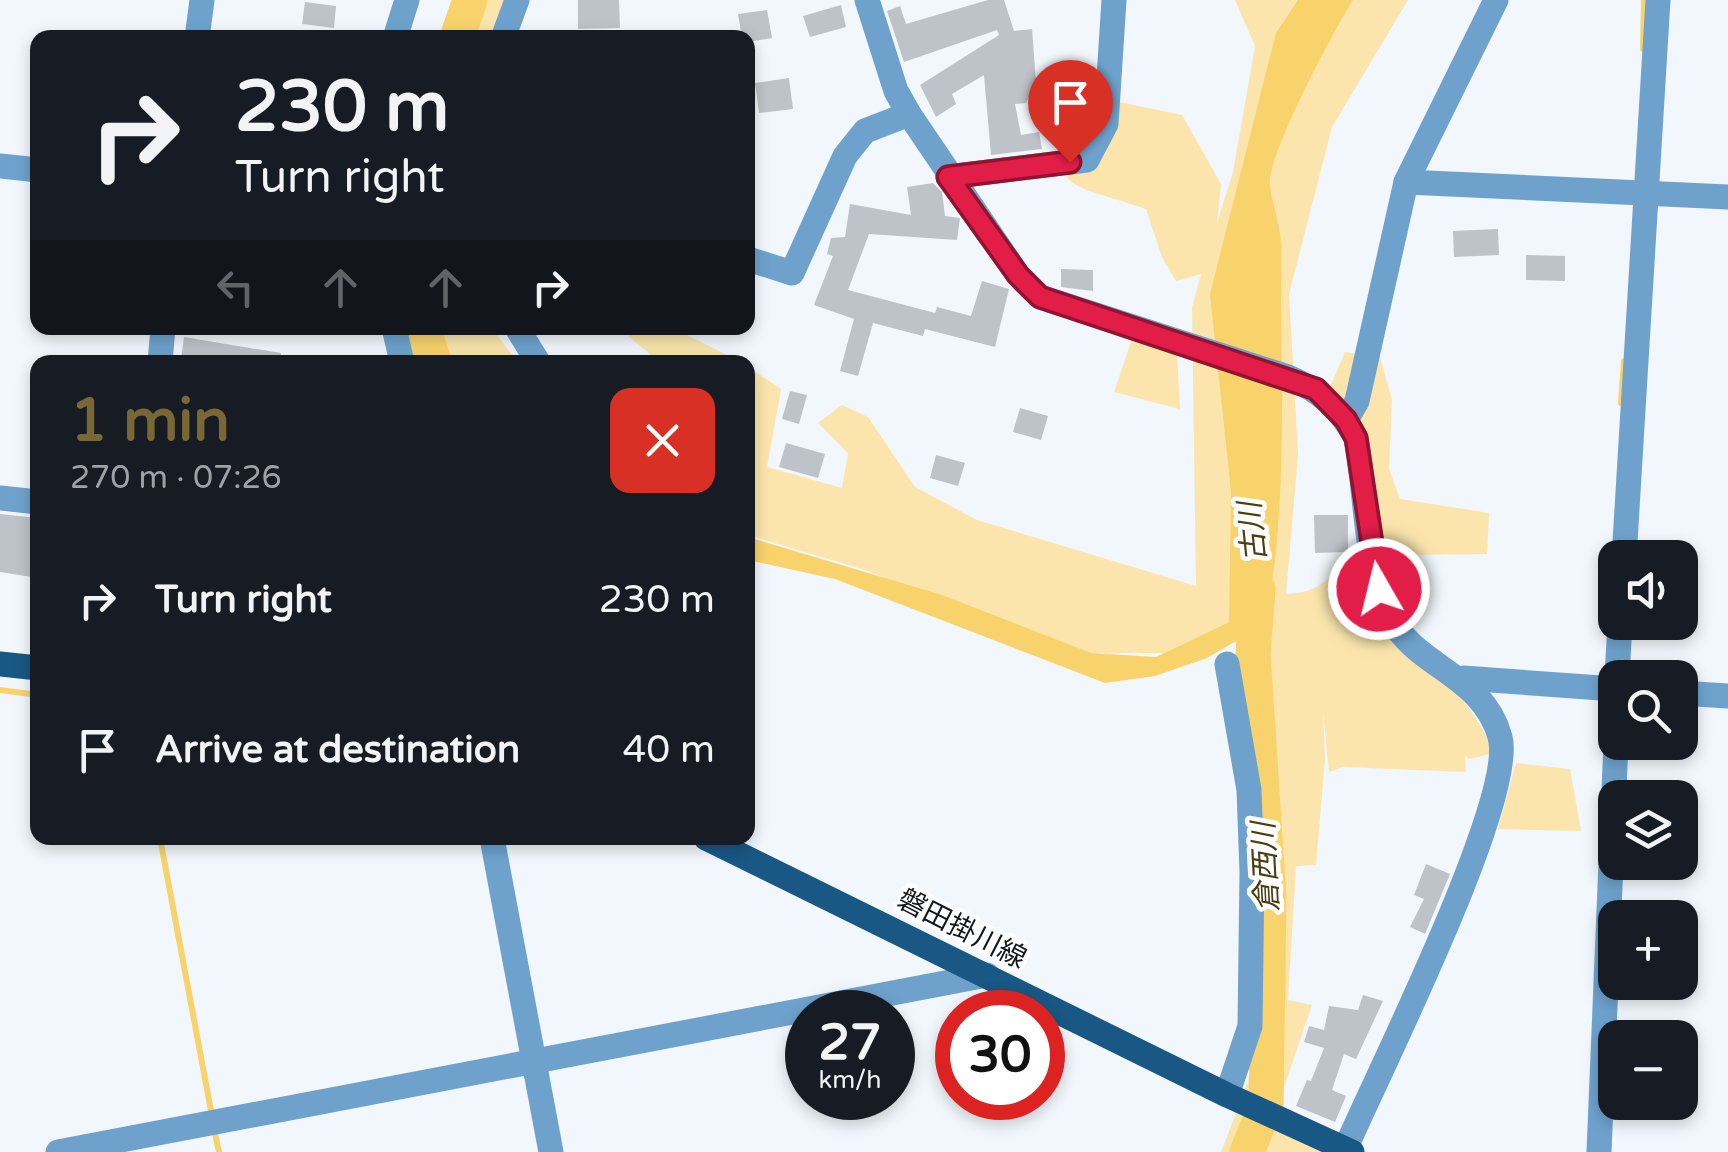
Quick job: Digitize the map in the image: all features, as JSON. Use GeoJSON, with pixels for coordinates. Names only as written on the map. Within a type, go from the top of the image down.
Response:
{"type":"FeatureCollection","features":[{"type":"Feature","properties":{"kind":"main road"},"geometry":{"type":"LineString","coordinates":[[0,664],[30,667]]}},
{"type":"Feature","properties":{"kind":"main road","name":"磐田掛川線"},"geometry":{"type":"LineString","coordinates":[[720,845],[1347,1151]]}},
{"type":"Feature","properties":{"kind":"street"},"geometry":{"type":"LineString","coordinates":[[198,30],[202,0]]}},
{"type":"Feature","properties":{"kind":"street"},"geometry":{"type":"LineString","coordinates":[[398,30],[407,0]]}},
{"type":"Feature","properties":{"kind":"street"},"geometry":{"type":"LineString","coordinates":[[506,30],[517,0]]}},
{"type":"Feature","properties":{"kind":"street"},"geometry":{"type":"LineString","coordinates":[[866,0],[896,91],[909,114],[948,177],[1018,275],[1040,297],[1316,389],[1346,420],[1360,457],[1379,589],[1399,630],[1426,656],[1463,678],[1499,733],[1504,759],[1440,941],[1347,1151]]}},
{"type":"Feature","properties":{"kind":"street"},"geometry":{"type":"LineString","coordinates":[[948,177],[1087,160],[1106,124],[1114,0]]}},
{"type":"Feature","properties":{"kind":"street"},"geometry":{"type":"LineString","coordinates":[[1346,420],[1357,401],[1406,182],[1496,0]]}},
{"type":"Feature","properties":{"kind":"street"},"geometry":{"type":"LineString","coordinates":[[1625,540],[1658,0]]}},
{"type":"Feature","properties":{"kind":"street"},"geometry":{"type":"LineString","coordinates":[[755,262],[792,273],[845,156],[866,131],[909,114]]}},
{"type":"Feature","properties":{"kind":"street"},"geometry":{"type":"LineString","coordinates":[[0,166],[30,169]]}},
{"type":"Feature","properties":{"kind":"street"},"geometry":{"type":"LineString","coordinates":[[1406,182],[1728,197]]}},
{"type":"Feature","properties":{"kind":"street"},"geometry":{"type":"LineString","coordinates":[[0,498],[30,501]]}},
{"type":"Feature","properties":{"kind":"street"},"geometry":{"type":"LineString","coordinates":[[1227,664],[1249,790],[1252,872],[1250,1026],[1227,1095]]}},
{"type":"Feature","properties":{"kind":"street"},"geometry":{"type":"LineString","coordinates":[[1463,678],[1598,688]]}},
{"type":"Feature","properties":{"kind":"street"},"geometry":{"type":"LineString","coordinates":[[1698,694],[1728,696]]}},
{"type":"Feature","properties":{"kind":"street"},"geometry":{"type":"LineString","coordinates":[[1598,1152],[1615,760]]}},
{"type":"Feature","properties":{"kind":"street"},"geometry":{"type":"LineString","coordinates":[[493,845],[551,1152]]}},
{"type":"Feature","properties":{"kind":"street"},"geometry":{"type":"LineString","coordinates":[[58,1152],[987,975]]}},
{"type":"Feature","properties":{"kind":"shaded area"},"geometry":{"type":"Polygon","coordinates":[[[459,0],[505,0],[497,30],[451,30],[459,0]]]}},
{"type":"Feature","properties":{"kind":"shaded area"},"geometry":{"type":"Polygon","coordinates":[[[1235,0],[1408,0],[1332,127],[1289,294],[1298,455],[1286,594],[1309,590],[1333,575],[1354,550],[1362,529],[1360,484],[1328,392],[1345,352],[1380,357],[1392,400],[1389,469],[1400,499],[1489,513],[1487,554],[1408,555],[1373,609],[1456,692],[1483,729],[1494,753],[1469,759],[1465,755],[1466,772],[1343,767],[1329,772],[1323,712],[1325,759],[1316,865],[1296,866],[1288,1000],[1312,1005],[1274,1117],[1344,1152],[1221,1152],[1249,1079],[1256,1003],[1243,709],[1231,603],[1229,622],[1164,653],[1079,653],[862,569],[755,537],[755,372],[781,389],[767,467],[842,488],[848,453],[818,423],[842,405],[868,417],[915,487],[977,520],[1196,586],[1192,307],[1201,274],[1176,281],[1162,257],[1146,209],[1070,180],[1058,154],[1053,99],[1086,95],[1182,115],[1221,184],[1217,223],[1233,172],[1255,46],[1235,0]]]}},
{"type":"Feature","properties":{"kind":"shaded area"},"geometry":{"type":"Polygon","coordinates":[[[401,335],[497,335],[512,355],[405,355],[401,335]]]}},
{"type":"Feature","properties":{"kind":"shaded area"},"geometry":{"type":"Polygon","coordinates":[[[687,335],[727,355],[651,355],[628,336],[687,335]]]}},
{"type":"Feature","properties":{"kind":"shaded area"},"geometry":{"type":"Polygon","coordinates":[[[1132,339],[1177,350],[1180,409],[1114,392],[1132,339]]]}},
{"type":"Feature","properties":{"kind":"shaded area"},"geometry":{"type":"Polygon","coordinates":[[[1516,763],[1570,769],[1581,831],[1498,829],[1516,763]]]}},
{"type":"Feature","properties":{"kind":"water"},"geometry":{"type":"Polygon","coordinates":[[[1298,0],[1353,0],[1292,116],[1270,179],[1281,245],[1282,443],[1277,543],[1262,639],[1243,637],[1207,658],[1155,676],[1105,683],[835,579],[755,562],[755,539],[942,595],[1091,653],[1156,657],[1229,622],[1231,492],[1210,294],[1276,33],[1298,0]]]}},
{"type":"Feature","properties":{"kind":"building"},"geometry":{"type":"Polygon","coordinates":[[[578,0],[619,0],[620,28],[578,29],[578,0]]]}},
{"type":"Feature","properties":{"kind":"building"},"geometry":{"type":"Polygon","coordinates":[[[988,0],[1004,0],[1014,31],[1032,29],[1036,82],[1026,103],[1015,104],[1021,135],[1039,132],[1042,149],[991,155],[984,75],[952,94],[956,104],[936,117],[920,85],[999,35],[997,30],[904,62],[887,11],[900,6],[906,24],[988,0]]]}},
{"type":"Feature","properties":{"kind":"building"},"geometry":{"type":"Polygon","coordinates":[[[305,2],[336,6],[334,28],[302,24],[305,2]]]}},
{"type":"Feature","properties":{"kind":"building"},"geometry":{"type":"Polygon","coordinates":[[[841,5],[846,27],[810,37],[803,16],[841,5]]]}},
{"type":"Feature","properties":{"kind":"building"},"geometry":{"type":"Polygon","coordinates":[[[767,10],[772,38],[755,41],[755,30],[741,30],[738,14],[767,10]]]}},
{"type":"Feature","properties":{"kind":"building"},"geometry":{"type":"Polygon","coordinates":[[[789,78],[793,109],[759,113],[755,83],[789,78]]]}},
{"type":"Feature","properties":{"kind":"building"},"geometry":{"type":"Polygon","coordinates":[[[933,183],[942,192],[945,216],[960,218],[957,240],[869,234],[848,290],[935,313],[937,307],[971,316],[982,281],[1009,289],[995,347],[925,329],[923,336],[873,323],[858,376],[840,371],[854,319],[814,305],[833,256],[827,254],[831,238],[845,237],[850,204],[911,215],[907,187],[933,183]]]}},
{"type":"Feature","properties":{"kind":"building"},"geometry":{"type":"Polygon","coordinates":[[[1498,229],[1499,255],[1454,257],[1453,231],[1498,229]]]}},
{"type":"Feature","properties":{"kind":"building"},"geometry":{"type":"Polygon","coordinates":[[[1526,255],[1565,256],[1565,281],[1526,280],[1526,255]]]}},
{"type":"Feature","properties":{"kind":"building"},"geometry":{"type":"Polygon","coordinates":[[[1061,269],[1093,270],[1093,291],[1061,287],[1061,269]]]}},
{"type":"Feature","properties":{"kind":"building"},"geometry":{"type":"Polygon","coordinates":[[[184,337],[281,353],[281,355],[182,355],[184,337]]]}},
{"type":"Feature","properties":{"kind":"building"},"geometry":{"type":"Polygon","coordinates":[[[790,391],[807,395],[799,424],[782,419],[790,391]]]}},
{"type":"Feature","properties":{"kind":"building"},"geometry":{"type":"Polygon","coordinates":[[[1020,408],[1048,416],[1041,440],[1013,432],[1020,408]]]}},
{"type":"Feature","properties":{"kind":"building"},"geometry":{"type":"Polygon","coordinates":[[[786,443],[825,454],[818,478],[779,467],[786,443]]]}},
{"type":"Feature","properties":{"kind":"building"},"geometry":{"type":"Polygon","coordinates":[[[936,455],[965,463],[958,486],[930,478],[936,455]]]}},
{"type":"Feature","properties":{"kind":"building"},"geometry":{"type":"Polygon","coordinates":[[[0,514],[30,517],[30,577],[0,572],[0,514]]]}},
{"type":"Feature","properties":{"kind":"building"},"geometry":{"type":"Polygon","coordinates":[[[1314,515],[1348,515],[1348,552],[1315,553],[1314,515]]]}},
{"type":"Feature","properties":{"kind":"building"},"geometry":{"type":"Polygon","coordinates":[[[1426,864],[1450,874],[1425,934],[1410,927],[1424,899],[1414,895],[1426,864]]]}},
{"type":"Feature","properties":{"kind":"building"},"geometry":{"type":"Polygon","coordinates":[[[1363,995],[1383,1001],[1356,1059],[1344,1054],[1332,1090],[1346,1096],[1335,1122],[1296,1106],[1324,1048],[1304,1042],[1309,1026],[1324,1030],[1329,1006],[1358,1010],[1363,995]]]}},
{"type":"Feature","properties":{"kind":"waterway","name":"古川"},"geometry":{"type":"LineString","coordinates":[[460,30],[470,0]]}},
{"type":"Feature","properties":{"kind":"waterway"},"geometry":{"type":"LineString","coordinates":[[1643,49],[1644,0]]}},
{"type":"Feature","properties":{"kind":"waterway","name":"古川"},"geometry":{"type":"LineString","coordinates":[[425,335],[432,355]]}},
{"type":"Feature","properties":{"kind":"waterway"},"geometry":{"type":"LineString","coordinates":[[1621,403],[1624,361]]}},
{"type":"Feature","properties":{"kind":"waterway","name":"倉西川"},"geometry":{"type":"LineString","coordinates":[[1247,1152],[1266,1105],[1269,898],[1253,654],[1258,589]]}},
{"type":"Feature","properties":{"kind":"waterway"},"geometry":{"type":"LineString","coordinates":[[0,690],[30,694]]}},
{"type":"Feature","properties":{"kind":"waterway"},"geometry":{"type":"LineString","coordinates":[[161,845],[212,1116]]}},
{"type":"Feature","properties":{"kind":"waterway"},"geometry":{"type":"LineString","coordinates":[[214,1129],[219,1152]]}},
{"type":"Feature","properties":{"kind":"route"},"geometry":{"type":"LineString","coordinates":[[1070,162],[948,177],[1018,275],[1040,297],[1316,389],[1346,420],[1356,438],[1379,589]]}}]}
